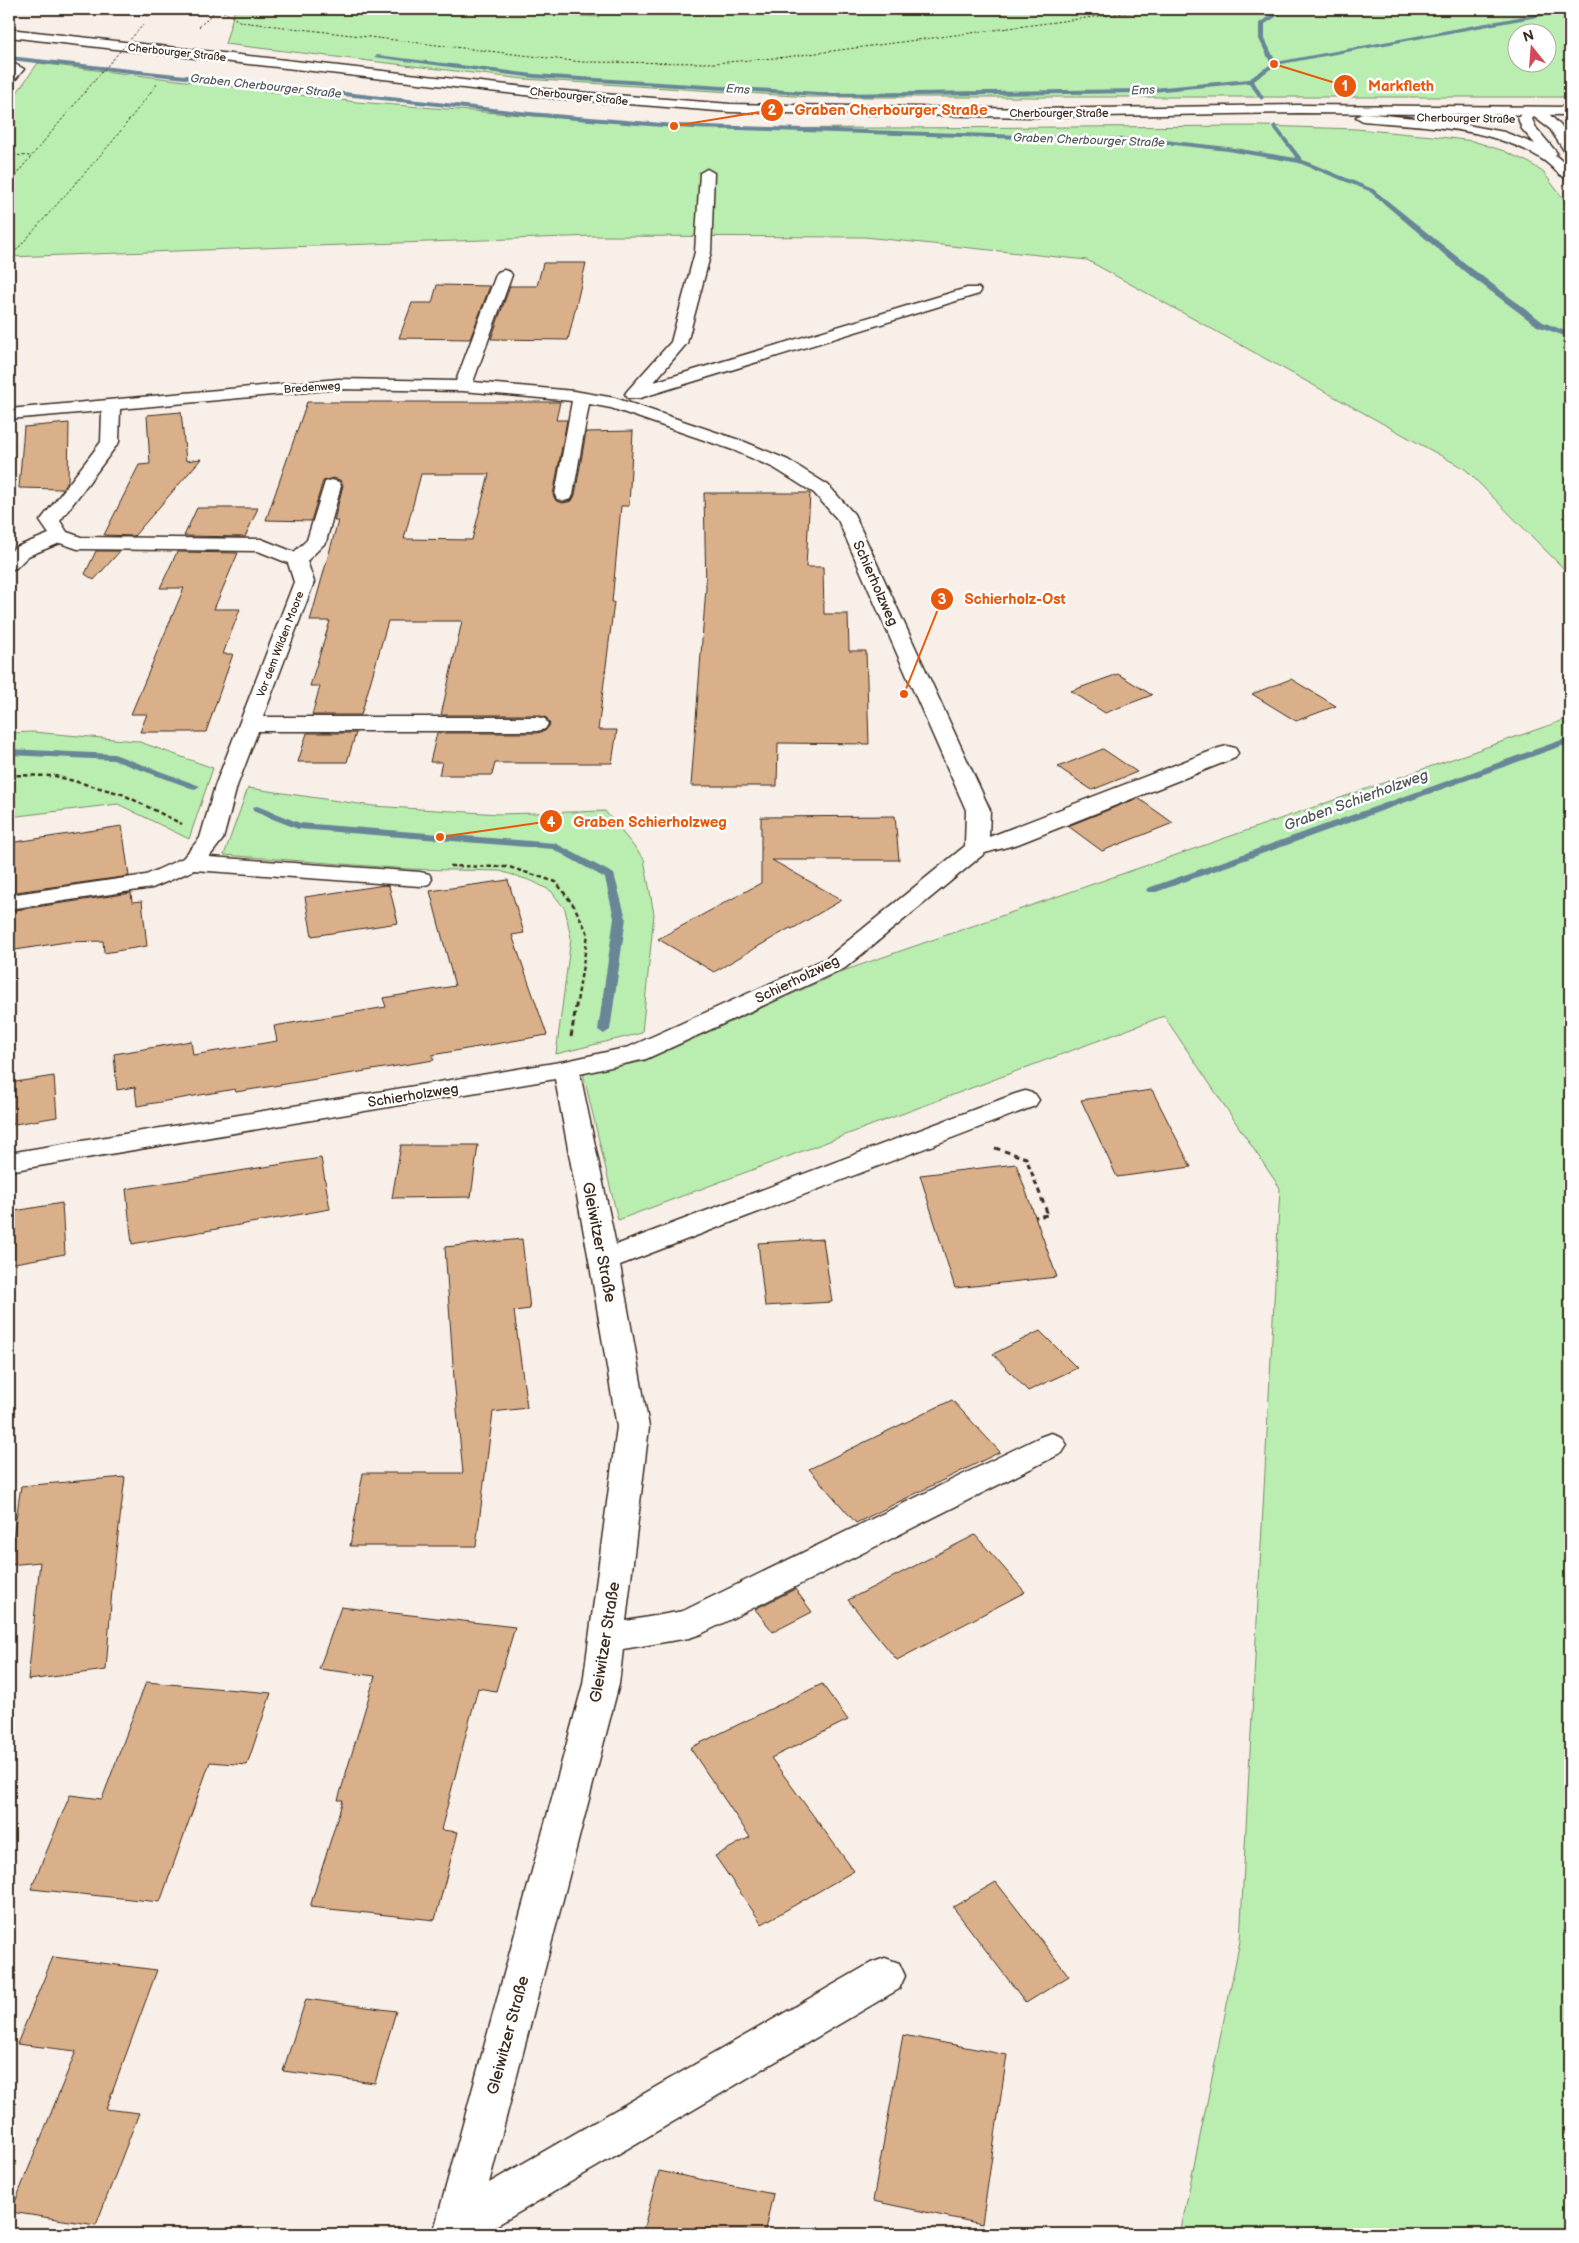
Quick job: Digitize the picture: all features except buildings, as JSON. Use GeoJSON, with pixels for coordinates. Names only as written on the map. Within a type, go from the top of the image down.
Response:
{"type":"FeatureCollection","features":[{"type":"Feature","properties":{"kind":"main road","name":"Cherbourger Straße"},"geometry":{"type":"LineString","coordinates":[[9,33],[562,95],[730,108],[826,111],[1152,113],[1363,117],[1528,115],[1570,111]]}},
{"type":"Feature","properties":{"kind":"main road"},"geometry":{"type":"LineString","coordinates":[[125,33],[337,70]]}},
{"type":"Feature","properties":{"kind":"main road"},"geometry":{"type":"LineString","coordinates":[[9,65],[17,69],[9,78]]}},
{"type":"Feature","properties":{"kind":"main road","name":"Cherbourger Straße"},"geometry":{"type":"LineString","coordinates":[[1152,113],[1299,106],[1570,105]]}},
{"type":"Feature","properties":{"kind":"main road","name":"Cherbourger Straße"},"geometry":{"type":"LineString","coordinates":[[1152,113],[1299,109],[1528,115],[1548,118],[1570,118]]}},
{"type":"Feature","properties":{"kind":"main road"},"geometry":{"type":"LineString","coordinates":[[1528,115],[1529,129],[1570,176]]}},
{"type":"Feature","properties":{"kind":"main road"},"geometry":{"type":"LineString","coordinates":[[1363,117],[1431,123],[1499,135],[1534,148],[1550,158],[1570,176]]}},
{"type":"Feature","properties":{"kind":"main road"},"geometry":{"type":"LineString","coordinates":[[1548,118],[1556,126],[1570,150]]}},
{"type":"Feature","properties":{"kind":"main road"},"geometry":{"type":"LineString","coordinates":[[635,393],[679,344],[703,252],[707,173]]}},
{"type":"Feature","properties":{"kind":"main road"},"geometry":{"type":"LineString","coordinates":[[464,386],[504,275]]}},
{"type":"Feature","properties":{"kind":"main road"},"geometry":{"type":"LineString","coordinates":[[615,404],[635,393],[973,290]]}},
{"type":"Feature","properties":{"kind":"main road","name":"Bredenweg"},"geometry":{"type":"LineString","coordinates":[[9,414],[338,384],[464,386],[581,397],[615,404]]}},
{"type":"Feature","properties":{"kind":"main road"},"geometry":{"type":"LineString","coordinates":[[564,495],[581,397]]}},
{"type":"Feature","properties":{"kind":"main road"},"geometry":{"type":"LineString","coordinates":[[111,404],[110,442],[50,521],[60,536],[78,543],[261,545],[298,560],[316,542],[332,486]]}},
{"type":"Feature","properties":{"kind":"main road","name":"Schierholzweg"},"geometry":{"type":"LineString","coordinates":[[9,1162],[566,1070],[637,1053],[836,962],[977,848],[978,810],[847,518],[821,489],[781,464],[739,446],[615,404]]}},
{"type":"Feature","properties":{"kind":"main road"},"geometry":{"type":"LineString","coordinates":[[9,564],[21,552],[60,536]]}},
{"type":"Feature","properties":{"kind":"main road","name":"Vor dem Wilden Moore"},"geometry":{"type":"LineString","coordinates":[[9,902],[152,881],[190,863],[211,839],[226,786],[304,582],[298,560]]}},
{"type":"Feature","properties":{"kind":"main road"},"geometry":{"type":"LineString","coordinates":[[249,724],[537,724]]}},
{"type":"Feature","properties":{"kind":"main road"},"geometry":{"type":"LineString","coordinates":[[977,848],[1010,839],[1227,754]]}},
{"type":"Feature","properties":{"kind":"main road"},"geometry":{"type":"LineString","coordinates":[[190,863],[420,878]]}},
{"type":"Feature","properties":{"kind":"main road","name":"Gleiwitzer Straße"},"geometry":{"type":"LineString","coordinates":[[455,2230],[601,1684],[633,1427],[604,1260],[566,1070]]}},
{"type":"Feature","properties":{"kind":"main road"},"geometry":{"type":"LineString","coordinates":[[604,1260],[1025,1100]]}},
{"type":"Feature","properties":{"kind":"main road"},"geometry":{"type":"LineString","coordinates":[[607,1638],[689,1624],[1051,1444]]}},
{"type":"Feature","properties":{"kind":"main road"},"geometry":{"type":"LineString","coordinates":[[455,2230],[885,1976]]}},
{"type":"Feature","properties":{"kind":"path"},"geometry":{"type":"LineString","coordinates":[[9,183],[95,80],[159,9]]}},
{"type":"Feature","properties":{"kind":"path"},"geometry":{"type":"LineString","coordinates":[[196,30],[218,9],[241,22],[582,62],[715,63],[795,56],[1155,9]]}},
{"type":"Feature","properties":{"kind":"path"},"geometry":{"type":"LineString","coordinates":[[9,259],[112,142],[157,84]]}},
{"type":"Feature","properties":{"kind":"path"},"geometry":{"type":"LineString","coordinates":[[9,105],[12,106],[9,121]]}},
{"type":"Feature","properties":{"kind":"path"},"geometry":{"type":"LineString","coordinates":[[9,156],[31,156]]}},
{"type":"Feature","properties":{"kind":"path"},"geometry":{"type":"LineString","coordinates":[[944,1131],[1026,1158],[1048,1215],[1035,1217]]}},
{"type":"Feature","properties":{"kind":"green space"},"geometry":{"type":"Polygon","coordinates":[[[235,9],[466,9],[599,17],[600,9],[1570,9],[1570,97],[810,97],[524,79],[225,44],[235,9]]]}},
{"type":"Feature","properties":{"kind":"green space"},"geometry":{"type":"Polygon","coordinates":[[[38,63],[357,102],[701,129],[1262,126],[1356,129],[1432,136],[1473,141],[1504,151],[1530,163],[1544,173],[1570,208],[1570,575],[1465,469],[1087,260],[864,237],[595,236],[9,257],[9,104],[38,63]]]}},
{"type":"Feature","properties":{"kind":"green space"},"geometry":{"type":"Polygon","coordinates":[[[1570,718],[1570,2234],[1180,2234],[1240,1941],[1280,1188],[1164,1016],[618,1220],[583,1073],[645,1061],[843,971],[1570,718]]]}},
{"type":"Feature","properties":{"kind":"green space"},"geometry":{"type":"Polygon","coordinates":[[[33,732],[137,741],[213,768],[189,839],[118,804],[9,817],[9,733],[33,732]]]}},
{"type":"Feature","properties":{"kind":"green space"},"geometry":{"type":"Polygon","coordinates":[[[248,788],[373,806],[499,814],[605,811],[644,859],[654,914],[642,1033],[556,1054],[571,938],[565,909],[551,891],[532,881],[500,871],[408,869],[224,855],[248,788]]]}},
{"type":"Feature","properties":{"kind":"waterway"},"geometry":{"type":"LineString","coordinates":[[1274,64],[1262,39],[1262,23],[1285,9]]}},
{"type":"Feature","properties":{"kind":"waterway"},"geometry":{"type":"LineString","coordinates":[[1274,64],[1570,9]]}},
{"type":"Feature","properties":{"kind":"waterway","name":"Ems"},"geometry":{"type":"LineString","coordinates":[[377,57],[534,76],[833,95],[1142,91],[1251,81]]}},
{"type":"Feature","properties":{"kind":"waterway","name":"Graben Cherbourger Straße"},"geometry":{"type":"LineString","coordinates":[[9,58],[530,114],[674,126],[1156,141],[1228,149],[1301,161]]}},
{"type":"Feature","properties":{"kind":"waterway"},"geometry":{"type":"LineString","coordinates":[[1251,81],[1274,64]]}},
{"type":"Feature","properties":{"kind":"waterway"},"geometry":{"type":"LineString","coordinates":[[1251,81],[1261,98]]}},
{"type":"Feature","properties":{"kind":"waterway"},"geometry":{"type":"LineString","coordinates":[[1275,126],[1301,161]]}},
{"type":"Feature","properties":{"kind":"waterway"},"geometry":{"type":"LineString","coordinates":[[1301,161],[1371,190],[1468,270],[1540,324],[1570,336]]}},
{"type":"Feature","properties":{"kind":"waterway","name":"Graben Schierholzweg"},"geometry":{"type":"LineString","coordinates":[[1152,890],[1570,740]]}},
{"type":"Feature","properties":{"kind":"waterway","name":"Graben Schierholzweg"},"geometry":{"type":"LineString","coordinates":[[9,752],[114,757],[195,786]]}},
{"type":"Feature","properties":{"kind":"waterway","name":"Graben Schierholzweg"},"geometry":{"type":"LineString","coordinates":[[257,809],[298,826],[555,846],[610,876],[620,918],[604,1030]]}},
{"type":"Feature","properties":{"kind":"place","name":"Markfleth"},"geometry":{"type":"Point","coordinates":[1274,64]}},
{"type":"Feature","properties":{"kind":"place","name":"Graben Cherbourger Straße"},"geometry":{"type":"Point","coordinates":[674,126]}},
{"type":"Feature","properties":{"kind":"place","name":"Schierholz-Ost"},"geometry":{"type":"Point","coordinates":[904,694]}},
{"type":"Feature","properties":{"kind":"place","name":"Graben Schierholzweg"},"geometry":{"type":"Point","coordinates":[440,837]}}]}
